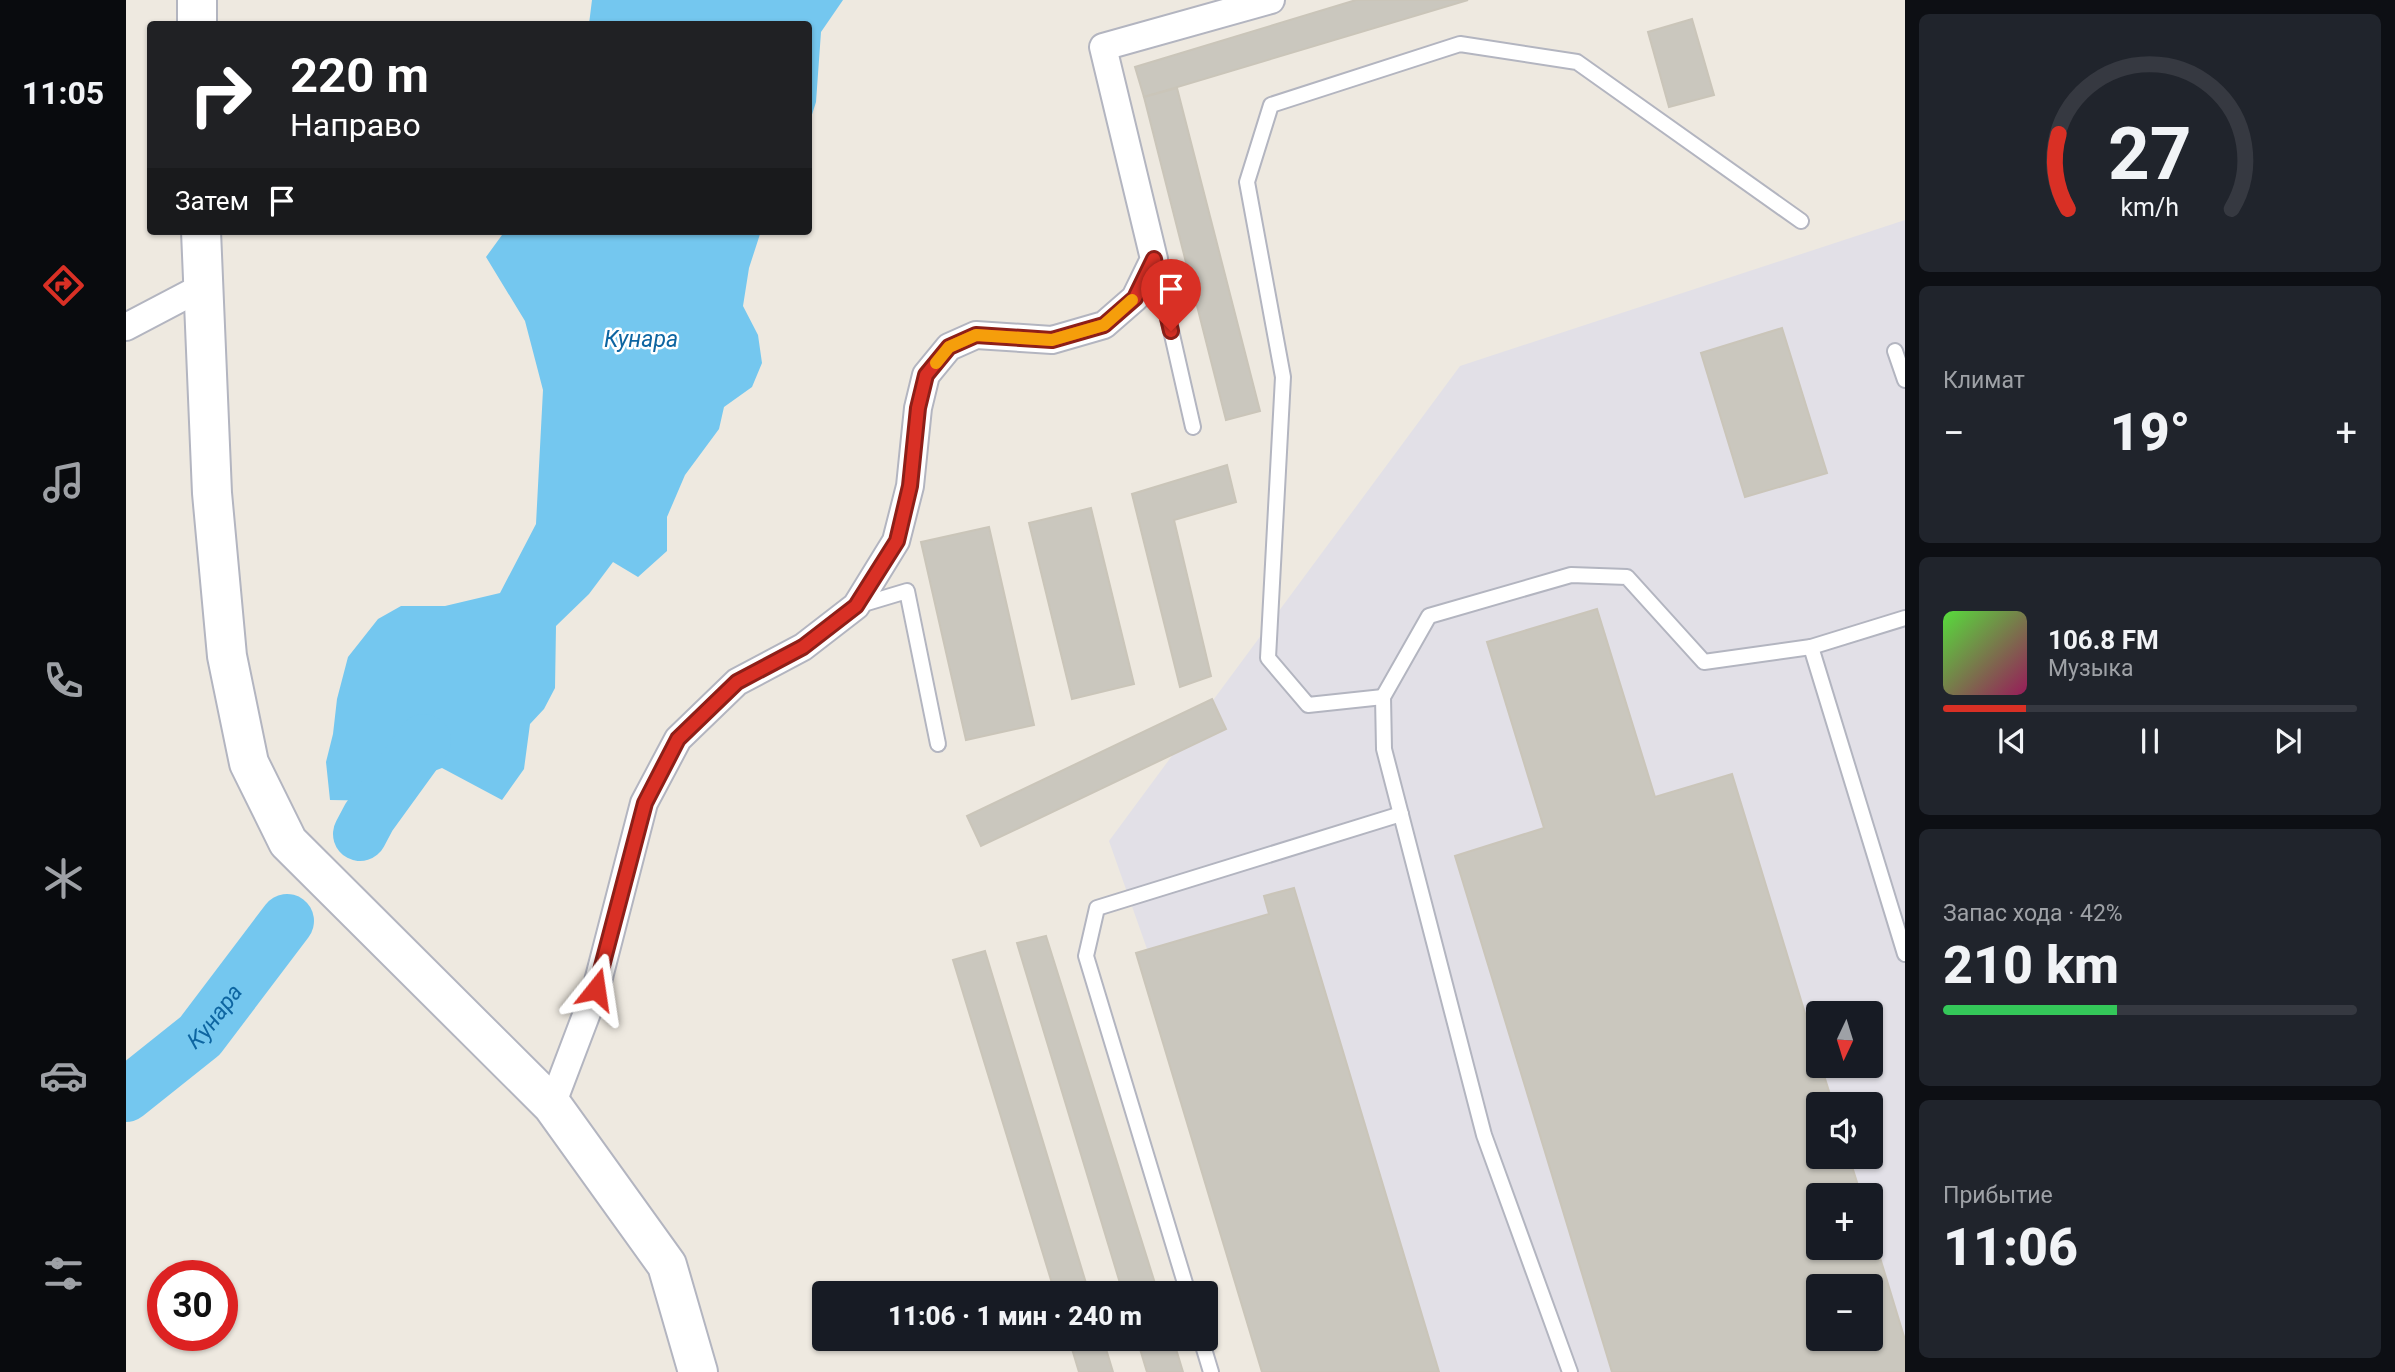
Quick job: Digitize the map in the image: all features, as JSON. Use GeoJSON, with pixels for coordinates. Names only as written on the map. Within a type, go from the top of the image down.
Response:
{"type":"FeatureCollection","features":[{"type":"Feature","properties":{"kind":"street"},"geometry":{"type":"LineString","coordinates":[[197,0],[197,21]]}},
{"type":"Feature","properties":{"kind":"street"},"geometry":{"type":"LineString","coordinates":[[552,1105],[596,989],[645,803],[678,739],[737,682],[803,647],[856,606],[897,541],[910,486],[918,408],[926,375],[949,347],[976,335],[1052,340],[1104,325],[1135,298],[1154,259],[1103,47],[1272,0]]}},
{"type":"Feature","properties":{"kind":"street"},"geometry":{"type":"LineString","coordinates":[[201,235],[212,493],[227,656],[249,762],[288,842],[552,1105],[667,1265],[698,1372]]}},
{"type":"Feature","properties":{"kind":"street"},"geometry":{"type":"LineString","coordinates":[[126,327],[204,286]]}},
{"type":"Feature","properties":{"kind":"lane"},"geometry":{"type":"LineString","coordinates":[[1383,697],[1308,705],[1268,658],[1283,377],[1247,182],[1271,105],[1460,44],[1577,62],[1801,221]]}},
{"type":"Feature","properties":{"kind":"lane"},"geometry":{"type":"LineString","coordinates":[[1154,259],[1193,427]]}},
{"type":"Feature","properties":{"kind":"lane"},"geometry":{"type":"LineString","coordinates":[[1895,351],[1905,380]]}},
{"type":"Feature","properties":{"kind":"lane"},"geometry":{"type":"LineString","coordinates":[[1570,1372],[1484,1135],[1384,749],[1383,697],[1429,616],[1571,575],[1627,577],[1704,662],[1811,647],[1905,618]]}},
{"type":"Feature","properties":{"kind":"lane"},"geometry":{"type":"LineString","coordinates":[[856,606],[907,591],[938,744]]}},
{"type":"Feature","properties":{"kind":"lane"},"geometry":{"type":"LineString","coordinates":[[1811,647],[1905,954]]}},
{"type":"Feature","properties":{"kind":"lane"},"geometry":{"type":"LineString","coordinates":[[1184,1281],[1086,956],[1097,908],[1401,814]]}},
{"type":"Feature","properties":{"kind":"lane"},"geometry":{"type":"LineString","coordinates":[[1205,1351],[1211,1372]]}},
{"type":"Feature","properties":{"kind":"shaded area"},"geometry":{"type":"Polygon","coordinates":[[[1905,220],[1905,1372],[1296,1372],[1109,841],[1460,366],[1905,220]]]}},
{"type":"Feature","properties":{"kind":"water"},"geometry":{"type":"Polygon","coordinates":[[[592,0],[843,0],[821,32],[816,102],[812,115],[812,21],[589,21],[592,0]]]}},
{"type":"Feature","properties":{"kind":"water","name":"Кунара"},"geometry":{"type":"Polygon","coordinates":[[[502,235],[760,235],[749,268],[743,306],[758,335],[762,363],[752,387],[724,407],[719,429],[685,475],[667,517],[667,551],[638,577],[613,562],[589,594],[556,626],[555,688],[544,709],[530,724],[524,769],[502,800],[442,768],[413,779],[387,801],[330,800],[326,762],[337,699],[348,657],[378,619],[401,606],[445,606],[500,593],[536,524],[543,390],[525,321],[486,257],[502,235]]]}},
{"type":"Feature","properties":{"kind":"building"},"geometry":{"type":"Polygon","coordinates":[[[1356,0],[1468,0],[1144,97],[1135,67],[1356,0]]]}},
{"type":"Feature","properties":{"kind":"building"},"geometry":{"type":"Polygon","coordinates":[[[1692,19],[1714,95],[1669,107],[1648,32],[1692,19]]]}},
{"type":"Feature","properties":{"kind":"building"},"geometry":{"type":"Polygon","coordinates":[[[1177,88],[1260,411],[1226,420],[1144,97],[1177,88]]]}},
{"type":"Feature","properties":{"kind":"building"},"geometry":{"type":"Polygon","coordinates":[[[1782,328],[1827,473],[1745,497],[1701,353],[1782,328]]]}},
{"type":"Feature","properties":{"kind":"building"},"geometry":{"type":"Polygon","coordinates":[[[1227,465],[1236,502],[1174,520],[1211,676],[1180,687],[1132,494],[1227,465]]]}},
{"type":"Feature","properties":{"kind":"building"},"geometry":{"type":"Polygon","coordinates":[[[1091,508],[1134,684],[1072,699],[1029,523],[1091,508]]]}},
{"type":"Feature","properties":{"kind":"building"},"geometry":{"type":"Polygon","coordinates":[[[989,527],[1034,725],[966,740],[921,542],[989,527]]]}},
{"type":"Feature","properties":{"kind":"building"},"geometry":{"type":"Polygon","coordinates":[[[1597,609],[1655,797],[1732,774],[1806,1017],[1806,1078],[1825,1078],[1829,1092],[1806,1092],[1806,1169],[1853,1169],[1857,1183],[1806,1183],[1806,1260],[1881,1260],[1905,1340],[1905,1372],[1612,1372],[1455,856],[1544,828],[1487,642],[1597,609]]]}},
{"type":"Feature","properties":{"kind":"building"},"geometry":{"type":"Polygon","coordinates":[[[1212,699],[1226,729],[981,846],[967,816],[1212,699]]]}},
{"type":"Feature","properties":{"kind":"building"},"geometry":{"type":"Polygon","coordinates":[[[1294,888],[1439,1372],[1262,1372],[1136,953],[1269,914],[1264,896],[1294,888]]]}},
{"type":"Feature","properties":{"kind":"building"},"geometry":{"type":"Polygon","coordinates":[[[1046,936],[1154,1281],[1119,1281],[1017,943],[1046,936]]]}},
{"type":"Feature","properties":{"kind":"building"},"geometry":{"type":"Polygon","coordinates":[[[985,951],[1085,1281],[1051,1281],[953,960],[985,951]]]}},
{"type":"Feature","properties":{"kind":"building"},"geometry":{"type":"Polygon","coordinates":[[[1073,1351],[1107,1351],[1113,1372],[1079,1372],[1073,1351]]]}},
{"type":"Feature","properties":{"kind":"building"},"geometry":{"type":"Polygon","coordinates":[[[1141,1351],[1177,1351],[1183,1372],[1147,1372],[1141,1351]]]}},
{"type":"Feature","properties":{"kind":"waterway","name":"Кунара"},"geometry":{"type":"LineString","coordinates":[[360,834],[369,817],[424,741]]}},
{"type":"Feature","properties":{"kind":"waterway","name":"Кунара"},"geometry":{"type":"LineString","coordinates":[[126,1095],[200,1036],[287,921]]}},
{"type":"Feature","properties":{"kind":"slow traffic"},"geometry":{"type":"LineString","coordinates":[[936,363],[949,347],[976,335],[1009,335],[1052,340],[1104,325],[1132,300]]}},
{"type":"Feature","properties":{"kind":"route"},"geometry":{"type":"LineString","coordinates":[[596,989],[645,803],[678,739],[737,682],[803,647],[856,606],[897,541],[910,486],[918,408],[926,375],[949,347],[976,335],[1009,335],[1052,340],[1104,325],[1135,298],[1154,259],[1171,331]]}}]}
